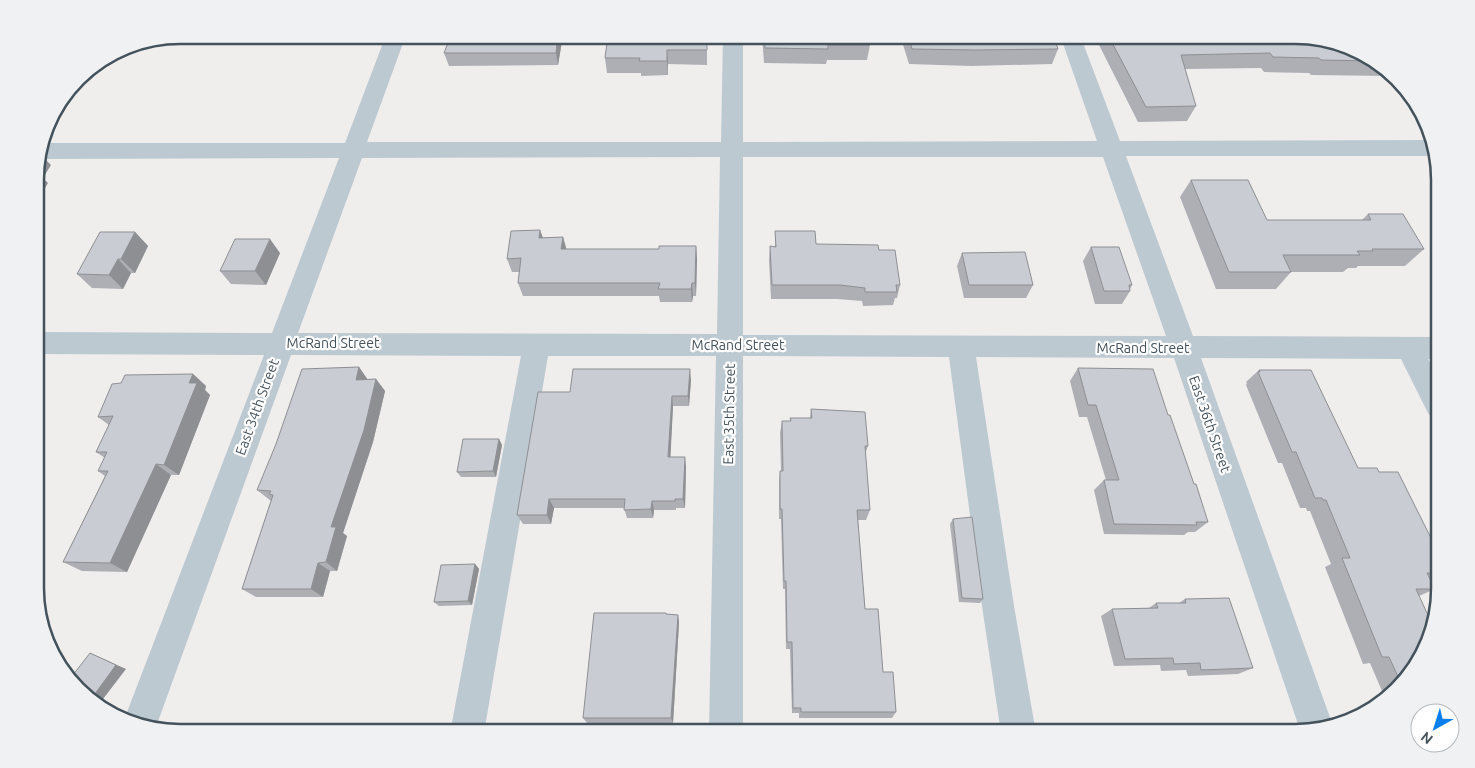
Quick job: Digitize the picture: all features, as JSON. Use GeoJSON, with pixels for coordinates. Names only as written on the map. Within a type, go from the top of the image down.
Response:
{"type":"FeatureCollection","features":[{"type":"Feature","properties":{"kind":"street","name":"East 34th Street"},"geometry":{"type":"LineString","coordinates":[[142,719],[393,44]]}},
{"type":"Feature","properties":{"kind":"street","name":"East 35th Street"},"geometry":{"type":"LineString","coordinates":[[726,724],[733,44]]}},
{"type":"Feature","properties":{"kind":"street","name":"East 36th Street"},"geometry":{"type":"LineString","coordinates":[[1073,44],[1184,348],[1315,723]]}},
{"type":"Feature","properties":{"kind":"street"},"geometry":{"type":"LineString","coordinates":[[46,152],[1428,148]]}},
{"type":"Feature","properties":{"kind":"street","name":"McRand Street"},"geometry":{"type":"LineString","coordinates":[[44,342],[1431,348]]}},
{"type":"Feature","properties":{"kind":"street"},"geometry":{"type":"LineString","coordinates":[[469,724],[537,344]]}},
{"type":"Feature","properties":{"kind":"street"},"geometry":{"type":"LineString","coordinates":[[961,346],[1017,724]]}},
{"type":"Feature","properties":{"kind":"street"},"geometry":{"type":"LineString","coordinates":[[1409,348],[1431,389]]}},
{"type":"Feature","properties":{"kind":"building"},"geometry":{"type":"Polygon","coordinates":[[[448,44],[557,44],[556,53],[444,53],[448,44]]]}},
{"type":"Feature","properties":{"kind":"building"},"geometry":{"type":"Polygon","coordinates":[[[607,44],[707,44],[707,50],[667,50],[667,61],[639,61],[640,58],[605,58],[607,44]]]}},
{"type":"Feature","properties":{"kind":"building"},"geometry":{"type":"Polygon","coordinates":[[[765,44],[870,45],[828,45],[828,49],[765,48],[765,44]]]}},
{"type":"Feature","properties":{"kind":"building"},"geometry":{"type":"Polygon","coordinates":[[[911,44],[1056,44],[1058,49],[976,50],[912,49],[911,44]]]}},
{"type":"Feature","properties":{"kind":"building"},"geometry":{"type":"Polygon","coordinates":[[[1113,44],[1313,45],[1330,48],[1360,61],[1273,57],[1270,53],[1181,55],[1196,106],[1146,107],[1113,44]]]}},
{"type":"Feature","properties":{"kind":"building"},"geometry":{"type":"Polygon","coordinates":[[[1191,180],[1248,180],[1267,220],[1371,220],[1368,214],[1403,214],[1424,249],[1372,249],[1373,251],[1357,251],[1360,255],[1283,255],[1291,272],[1229,272],[1191,180]]]}},
{"type":"Feature","properties":{"kind":"building"},"geometry":{"type":"Polygon","coordinates":[[[540,230],[539,238],[563,237],[561,249],[659,249],[659,246],[696,246],[695,283],[692,283],[691,289],[658,289],[660,283],[518,283],[521,258],[507,259],[511,231],[540,230]]]}},
{"type":"Feature","properties":{"kind":"building"},"geometry":{"type":"Polygon","coordinates":[[[775,231],[815,231],[816,244],[878,245],[879,250],[895,250],[900,285],[896,285],[897,292],[865,292],[865,288],[840,285],[772,285],[770,246],[776,247],[775,231]]]}},
{"type":"Feature","properties":{"kind":"building"},"geometry":{"type":"Polygon","coordinates":[[[100,232],[135,232],[121,259],[118,259],[109,275],[77,274],[100,232]]]}},
{"type":"Feature","properties":{"kind":"building"},"geometry":{"type":"Polygon","coordinates":[[[235,239],[270,239],[255,271],[220,271],[235,239]]]}},
{"type":"Feature","properties":{"kind":"building"},"geometry":{"type":"Polygon","coordinates":[[[1091,247],[1119,247],[1132,285],[1129,285],[1130,291],[1104,291],[1091,247]]]}},
{"type":"Feature","properties":{"kind":"building"},"geometry":{"type":"Polygon","coordinates":[[[1025,252],[1033,285],[969,285],[962,253],[1025,252]]]}},
{"type":"Feature","properties":{"kind":"building"},"geometry":{"type":"Polygon","coordinates":[[[359,367],[356,380],[376,379],[364,430],[331,527],[336,527],[326,562],[318,563],[311,589],[242,589],[273,495],[269,494],[271,491],[257,490],[276,444],[302,369],[359,367]]]}},
{"type":"Feature","properties":{"kind":"building"},"geometry":{"type":"Polygon","coordinates":[[[1078,368],[1153,369],[1168,415],[1170,415],[1194,484],[1196,484],[1208,522],[1196,522],[1197,525],[1114,524],[1104,480],[1119,480],[1096,405],[1088,405],[1078,368]]]}},
{"type":"Feature","properties":{"kind":"building"},"geometry":{"type":"Polygon","coordinates":[[[573,369],[690,369],[688,396],[672,396],[668,457],[685,457],[683,499],[652,501],[651,509],[624,510],[625,499],[549,499],[547,515],[517,515],[538,392],[570,392],[573,369]]]}},
{"type":"Feature","properties":{"kind":"building"},"geometry":{"type":"Polygon","coordinates":[[[1259,370],[1311,370],[1358,468],[1377,468],[1379,472],[1398,472],[1431,538],[1431,573],[1427,573],[1431,581],[1431,589],[1416,589],[1428,616],[1427,623],[1417,648],[1398,677],[1389,657],[1382,657],[1342,558],[1350,558],[1326,500],[1315,498],[1296,452],[1292,452],[1258,372],[1260,372],[1259,370]]]}},
{"type":"Feature","properties":{"kind":"building"},"geometry":{"type":"Polygon","coordinates":[[[193,374],[189,383],[197,383],[164,465],[156,464],[110,563],[63,562],[108,471],[98,471],[107,452],[96,452],[113,416],[98,417],[112,384],[121,383],[125,375],[193,374]]]}},
{"type":"Feature","properties":{"kind":"building"},"geometry":{"type":"Polygon","coordinates":[[[811,409],[865,412],[868,446],[865,446],[870,510],[857,510],[865,609],[878,609],[883,672],[893,672],[896,712],[801,712],[801,708],[793,708],[792,642],[787,642],[786,581],[784,581],[782,509],[780,509],[780,471],[783,471],[782,421],[791,421],[790,418],[812,418],[811,409]]]}},
{"type":"Feature","properties":{"kind":"building"},"geometry":{"type":"Polygon","coordinates":[[[463,439],[499,439],[493,471],[457,472],[463,439]]]}},
{"type":"Feature","properties":{"kind":"building"},"geometry":{"type":"Polygon","coordinates":[[[972,517],[983,599],[962,598],[953,519],[972,517]]]}},
{"type":"Feature","properties":{"kind":"building"},"geometry":{"type":"Polygon","coordinates":[[[475,564],[468,601],[434,602],[441,565],[475,564]]]}},
{"type":"Feature","properties":{"kind":"building"},"geometry":{"type":"Polygon","coordinates":[[[1229,598],[1253,668],[1201,670],[1200,663],[1174,664],[1173,658],[1125,659],[1112,609],[1158,608],[1156,603],[1186,603],[1185,599],[1229,598]]]}},
{"type":"Feature","properties":{"kind":"building"},"geometry":{"type":"Polygon","coordinates":[[[594,613],[666,613],[678,615],[671,718],[583,718],[594,613]]]}},
{"type":"Feature","properties":{"kind":"building"},"geometry":{"type":"Polygon","coordinates":[[[90,653],[116,665],[95,694],[74,673],[90,653]]]}}]}
